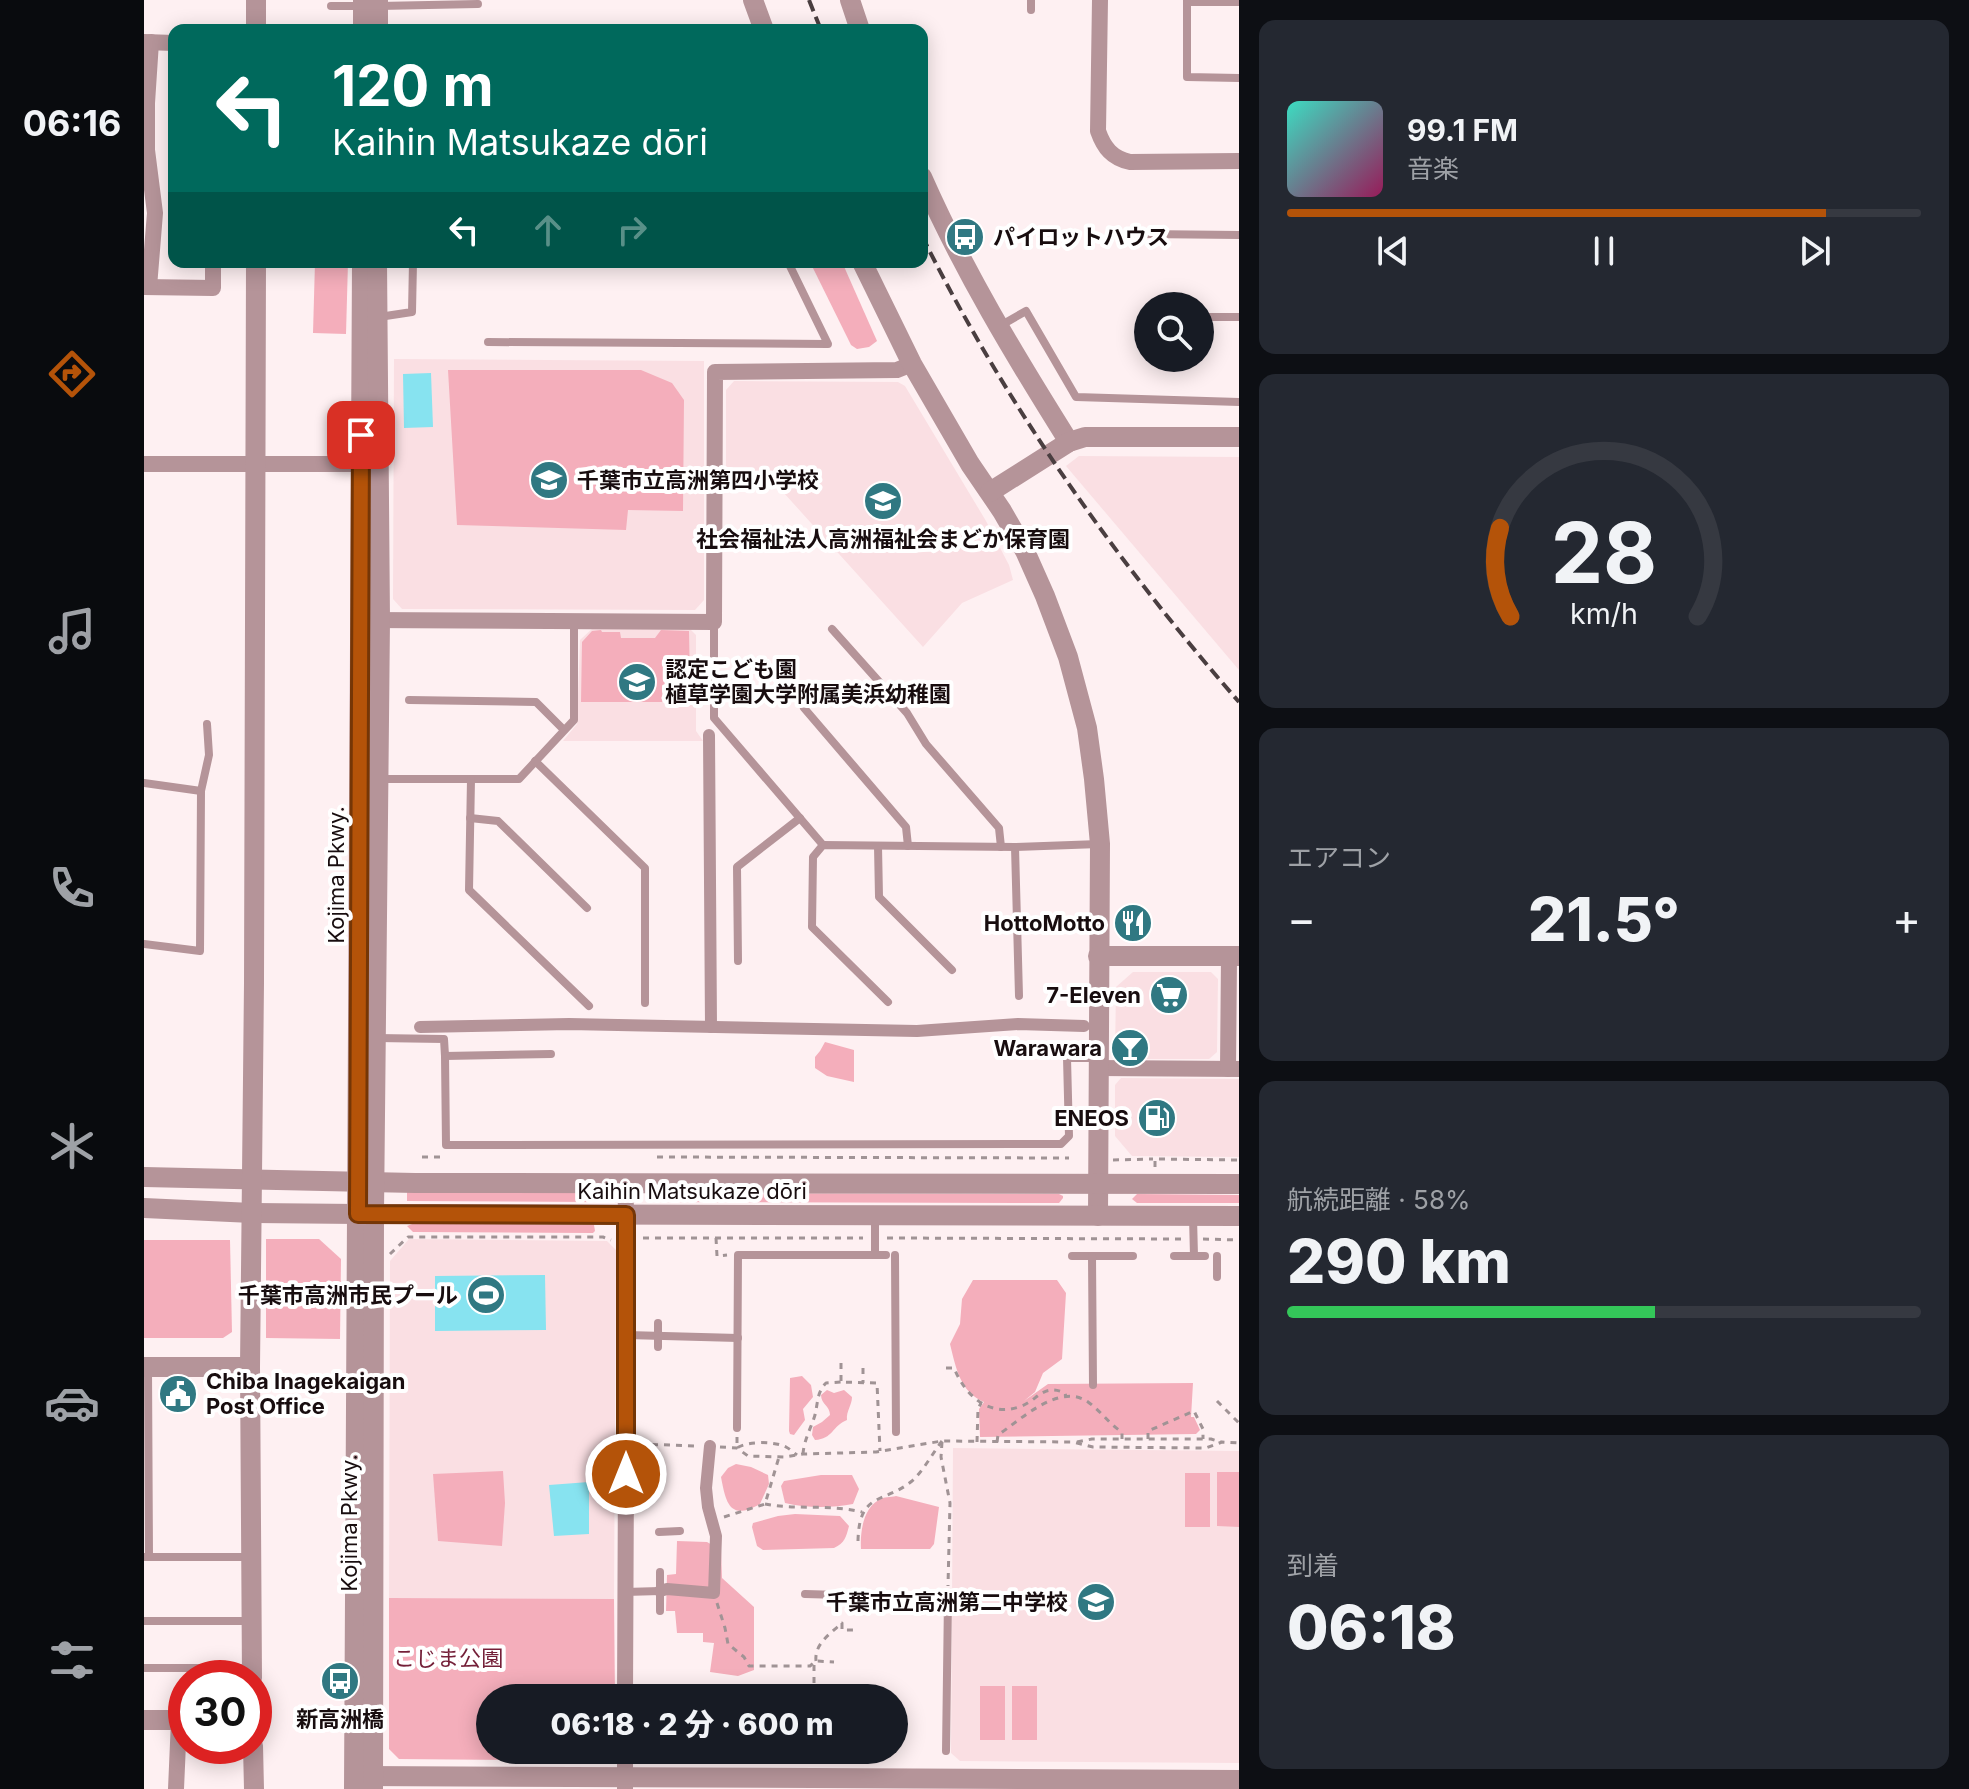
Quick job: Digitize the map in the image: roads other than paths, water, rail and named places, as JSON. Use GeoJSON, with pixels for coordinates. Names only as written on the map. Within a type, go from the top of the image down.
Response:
{"type":"FeatureCollection","features":[{"type":"Feature","properties":{"kind":"street"},"geometry":{"type":"LineString","coordinates":[[256,0],[256,24]]}},
{"type":"Feature","properties":{"kind":"street"},"geometry":{"type":"LineString","coordinates":[[753,0],[762,24]]}},
{"type":"Feature","properties":{"kind":"street"},"geometry":{"type":"LineString","coordinates":[[850,0],[858,24]]}},
{"type":"Feature","properties":{"kind":"street"},"geometry":{"type":"LineString","coordinates":[[1100,0],[1098,131],[1109,152],[1118,159],[1130,162],[1239,161]]}},
{"type":"Feature","properties":{"kind":"street"},"geometry":{"type":"LineString","coordinates":[[365,24],[371,3]]}},
{"type":"Feature","properties":{"kind":"street"},"geometry":{"type":"LineString","coordinates":[[371,3],[376,24]]}},
{"type":"Feature","properties":{"kind":"street"},"geometry":{"type":"LineString","coordinates":[[168,43],[148,42],[147,150],[155,213],[147,287],[213,288],[213,268]]}},
{"type":"Feature","properties":{"kind":"street"},"geometry":{"type":"LineString","coordinates":[[928,189],[998,327],[1069,442]]}},
{"type":"Feature","properties":{"kind":"street"},"geometry":{"type":"LineString","coordinates":[[252,1660],[250,1367],[256,268]]}},
{"type":"Feature","properties":{"kind":"street","name":"Kojima Pkwy."},"geometry":{"type":"LineString","coordinates":[[363,268],[369,318],[370,620],[364,1782]]}},
{"type":"Feature","properties":{"kind":"street","name":"Kojima Pkwy."},"geometry":{"type":"LineString","coordinates":[[366,1182],[376,1038],[378,779],[361,464],[369,318],[376,268]]}},
{"type":"Feature","properties":{"kind":"street"},"geometry":{"type":"LineString","coordinates":[[865,268],[912,364],[1025,551],[1068,657],[1087,728],[1100,844],[1098,1216]]}},
{"type":"Feature","properties":{"kind":"street"},"geometry":{"type":"LineString","coordinates":[[370,620],[714,622],[715,372],[897,370],[912,364]]}},
{"type":"Feature","properties":{"kind":"street"},"geometry":{"type":"LineString","coordinates":[[990,492],[1069,442],[1085,437],[1239,437]]}},
{"type":"Feature","properties":{"kind":"street"},"geometry":{"type":"LineString","coordinates":[[144,464],[361,464]]}},
{"type":"Feature","properties":{"kind":"street"},"geometry":{"type":"LineString","coordinates":[[709,735],[711,1027]]}},
{"type":"Feature","properties":{"kind":"street"},"geometry":{"type":"LineString","coordinates":[[1098,956],[1234,957],[1234,1069],[1098,1063]]}},
{"type":"Feature","properties":{"kind":"street"},"geometry":{"type":"LineString","coordinates":[[420,1027],[569,1024],[917,1031],[1018,1024],[1084,1026]]}},
{"type":"Feature","properties":{"kind":"street","name":"Kaihin Matsukaze dōri"},"geometry":{"type":"LineString","coordinates":[[144,1177],[366,1182],[1239,1184]]}},
{"type":"Feature","properties":{"kind":"street"},"geometry":{"type":"LineString","coordinates":[[625,1183],[625,1684]]}},
{"type":"Feature","properties":{"kind":"street","name":"Kaihin Matsukaze dōri"},"geometry":{"type":"LineString","coordinates":[[144,1208],[366,1214],[1239,1216]]}},
{"type":"Feature","properties":{"kind":"street"},"geometry":{"type":"LineString","coordinates":[[146,1367],[250,1367]]}},
{"type":"Feature","properties":{"kind":"street"},"geometry":{"type":"LineString","coordinates":[[660,1591],[714,1593],[716,1536],[706,1488],[710,1446]]}},
{"type":"Feature","properties":{"kind":"street"},"geometry":{"type":"LineString","coordinates":[[144,1720],[168,1720]]}},
{"type":"Feature","properties":{"kind":"street"},"geometry":{"type":"LineString","coordinates":[[176,1789],[178,1764]]}},
{"type":"Feature","properties":{"kind":"street"},"geometry":{"type":"LineString","coordinates":[[253,1764],[254,1789]]}},
{"type":"Feature","properties":{"kind":"street"},"geometry":{"type":"LineString","coordinates":[[364,1782],[1121,1784],[1239,1780]]}},
{"type":"Feature","properties":{"kind":"lane"},"geometry":{"type":"LineString","coordinates":[[1239,2],[1187,1],[1187,77],[1239,78]]}},
{"type":"Feature","properties":{"kind":"lane"},"geometry":{"type":"LineString","coordinates":[[331,6],[371,3],[478,4]]}},
{"type":"Feature","properties":{"kind":"lane"},"geometry":{"type":"LineString","coordinates":[[1142,234],[1239,235]]}},
{"type":"Feature","properties":{"kind":"lane"},"geometry":{"type":"LineString","coordinates":[[369,318],[412,312],[413,268]]}},
{"type":"Feature","properties":{"kind":"lane"},"geometry":{"type":"LineString","coordinates":[[488,342],[828,344],[791,268]]}},
{"type":"Feature","properties":{"kind":"lane"},"geometry":{"type":"LineString","coordinates":[[998,327],[1026,311],[1076,397],[1239,402]]}},
{"type":"Feature","properties":{"kind":"lane"},"geometry":{"type":"LineString","coordinates":[[1214,317],[1239,317]]}},
{"type":"Feature","properties":{"kind":"lane"},"geometry":{"type":"LineString","coordinates":[[378,779],[519,779],[574,720],[574,622]]}},
{"type":"Feature","properties":{"kind":"lane"},"geometry":{"type":"LineString","coordinates":[[714,622],[714,718],[823,845],[1015,847],[1100,844]]}},
{"type":"Feature","properties":{"kind":"lane"},"geometry":{"type":"LineString","coordinates":[[832,629],[907,713],[926,744],[999,828],[1001,847]]}},
{"type":"Feature","properties":{"kind":"lane"},"geometry":{"type":"LineString","coordinates":[[409,700],[536,702],[564,730]]}},
{"type":"Feature","properties":{"kind":"lane"},"geometry":{"type":"LineString","coordinates":[[804,708],[906,827],[908,846]]}},
{"type":"Feature","properties":{"kind":"lane"},"geometry":{"type":"LineString","coordinates":[[144,944],[200,951],[201,791],[209,755],[207,724]]}},
{"type":"Feature","properties":{"kind":"lane"},"geometry":{"type":"LineString","coordinates":[[535,761],[645,868],[645,1003]]}},
{"type":"Feature","properties":{"kind":"lane"},"geometry":{"type":"LineString","coordinates":[[471,779],[469,890],[589,1006]]}},
{"type":"Feature","properties":{"kind":"lane"},"geometry":{"type":"LineString","coordinates":[[144,783],[201,791]]}},
{"type":"Feature","properties":{"kind":"lane"},"geometry":{"type":"LineString","coordinates":[[470,818],[498,821],[587,908]]}},
{"type":"Feature","properties":{"kind":"lane"},"geometry":{"type":"LineString","coordinates":[[738,961],[737,867],[800,818]]}},
{"type":"Feature","properties":{"kind":"lane"},"geometry":{"type":"LineString","coordinates":[[823,845],[813,857],[812,927],[888,1002]]}},
{"type":"Feature","properties":{"kind":"lane"},"geometry":{"type":"LineString","coordinates":[[878,846],[879,897],[952,970]]}},
{"type":"Feature","properties":{"kind":"lane"},"geometry":{"type":"LineString","coordinates":[[1015,847],[1019,996]]}},
{"type":"Feature","properties":{"kind":"lane"},"geometry":{"type":"LineString","coordinates":[[376,1038],[444,1039],[446,1145],[1061,1144],[1069,1136],[1067,1058],[1098,1063]]}},
{"type":"Feature","properties":{"kind":"lane"},"geometry":{"type":"LineString","coordinates":[[445,1056],[551,1054]]}},
{"type":"Feature","properties":{"kind":"lane"},"geometry":{"type":"LineString","coordinates":[[875,1215],[875,1255]]}},
{"type":"Feature","properties":{"kind":"lane"},"geometry":{"type":"LineString","coordinates":[[1193,1216],[1194,1256]]}},
{"type":"Feature","properties":{"kind":"lane"},"geometry":{"type":"LineString","coordinates":[[737,1428],[738,1255],[891,1255],[896,1432]]}},
{"type":"Feature","properties":{"kind":"lane"},"geometry":{"type":"LineString","coordinates":[[1072,1256],[1133,1256]]}},
{"type":"Feature","properties":{"kind":"lane"},"geometry":{"type":"LineString","coordinates":[[1092,1256],[1093,1385]]}},
{"type":"Feature","properties":{"kind":"lane"},"geometry":{"type":"LineString","coordinates":[[1174,1256],[1205,1256]]}},
{"type":"Feature","properties":{"kind":"lane"},"geometry":{"type":"LineString","coordinates":[[1217,1256],[1217,1277]]}},
{"type":"Feature","properties":{"kind":"lane"},"geometry":{"type":"LineString","coordinates":[[658,1323],[658,1347]]}},
{"type":"Feature","properties":{"kind":"lane"},"geometry":{"type":"LineString","coordinates":[[626,1335],[738,1338]]}},
{"type":"Feature","properties":{"kind":"lane"},"geometry":{"type":"LineString","coordinates":[[146,1367],[146,1557],[251,1557]]}},
{"type":"Feature","properties":{"kind":"lane"},"geometry":{"type":"LineString","coordinates":[[659,1532],[680,1531]]}},
{"type":"Feature","properties":{"kind":"lane"},"geometry":{"type":"LineString","coordinates":[[660,1572],[660,1611]]}},
{"type":"Feature","properties":{"kind":"lane"},"geometry":{"type":"LineString","coordinates":[[625,1592],[660,1591]]}},
{"type":"Feature","properties":{"kind":"lane"},"geometry":{"type":"LineString","coordinates":[[805,1594],[948,1598],[946,1751]]}},
{"type":"Feature","properties":{"kind":"lane"},"geometry":{"type":"LineString","coordinates":[[144,1621],[252,1621]]}},
{"type":"Feature","properties":{"kind":"lane"},"geometry":{"type":"LineString","coordinates":[[144,1668],[168,1669]]}},
{"type":"Feature","properties":{"kind":"water"},"geometry":{"type":"Polygon","coordinates":[[[431,373],[433,427],[404,428],[403,374],[431,373]]]}},
{"type":"Feature","properties":{"kind":"water"},"geometry":{"type":"Polygon","coordinates":[[[545,1275],[546,1330],[435,1331],[435,1276],[545,1275]]]}},
{"type":"Feature","properties":{"kind":"water"},"geometry":{"type":"Polygon","coordinates":[[[589,1482],[589,1534],[554,1536],[549,1485],[589,1482]]]}},
{"type":"Feature","properties":{"kind":"railway"},"geometry":{"type":"LineString","coordinates":[[809,0],[819,24]]}},
{"type":"Feature","properties":{"kind":"railway"},"geometry":{"type":"LineString","coordinates":[[928,247],[990,360],[1066,479],[1149,593],[1239,702]]}},
{"type":"Feature","properties":{"kind":"place","name":"パイロットハウス"},"geometry":{"type":"Point","coordinates":[965,237]}},
{"type":"Feature","properties":{"kind":"place","name":"千葉市立高洲第四小学校"},"geometry":{"type":"Point","coordinates":[549,480]}},
{"type":"Feature","properties":{"kind":"place","name":"社会福祉法人高洲福祉会まどか保育園"},"geometry":{"type":"Point","coordinates":[883,501]}},
{"type":"Feature","properties":{"kind":"place","name":"認定こども園 植草学園大学附属美浜幼稚園"},"geometry":{"type":"Point","coordinates":[637,682]}},
{"type":"Feature","properties":{"kind":"place","name":"HottoMotto"},"geometry":{"type":"Point","coordinates":[1133,923]}},
{"type":"Feature","properties":{"kind":"place","name":"7-Eleven"},"geometry":{"type":"Point","coordinates":[1169,995]}},
{"type":"Feature","properties":{"kind":"place","name":"Warawara"},"geometry":{"type":"Point","coordinates":[1130,1048]}},
{"type":"Feature","properties":{"kind":"place","name":"ENEOS"},"geometry":{"type":"Point","coordinates":[1157,1118]}},
{"type":"Feature","properties":{"kind":"place","name":"千葉市高洲市民プール"},"geometry":{"type":"Point","coordinates":[486,1295]}},
{"type":"Feature","properties":{"kind":"place","name":"Chiba Inagekaigan Post Office"},"geometry":{"type":"Point","coordinates":[178,1394]}},
{"type":"Feature","properties":{"kind":"place","name":"千葉市立高洲第二中学校"},"geometry":{"type":"Point","coordinates":[1096,1602]}},
{"type":"Feature","properties":{"kind":"place","name":"新高洲橋"},"geometry":{"type":"Point","coordinates":[340,1681]}},
{"type":"Feature","properties":{"kind":"park label","name":"こじま公園"},"geometry":{"type":"Point","coordinates":[448,1658]}}]}
